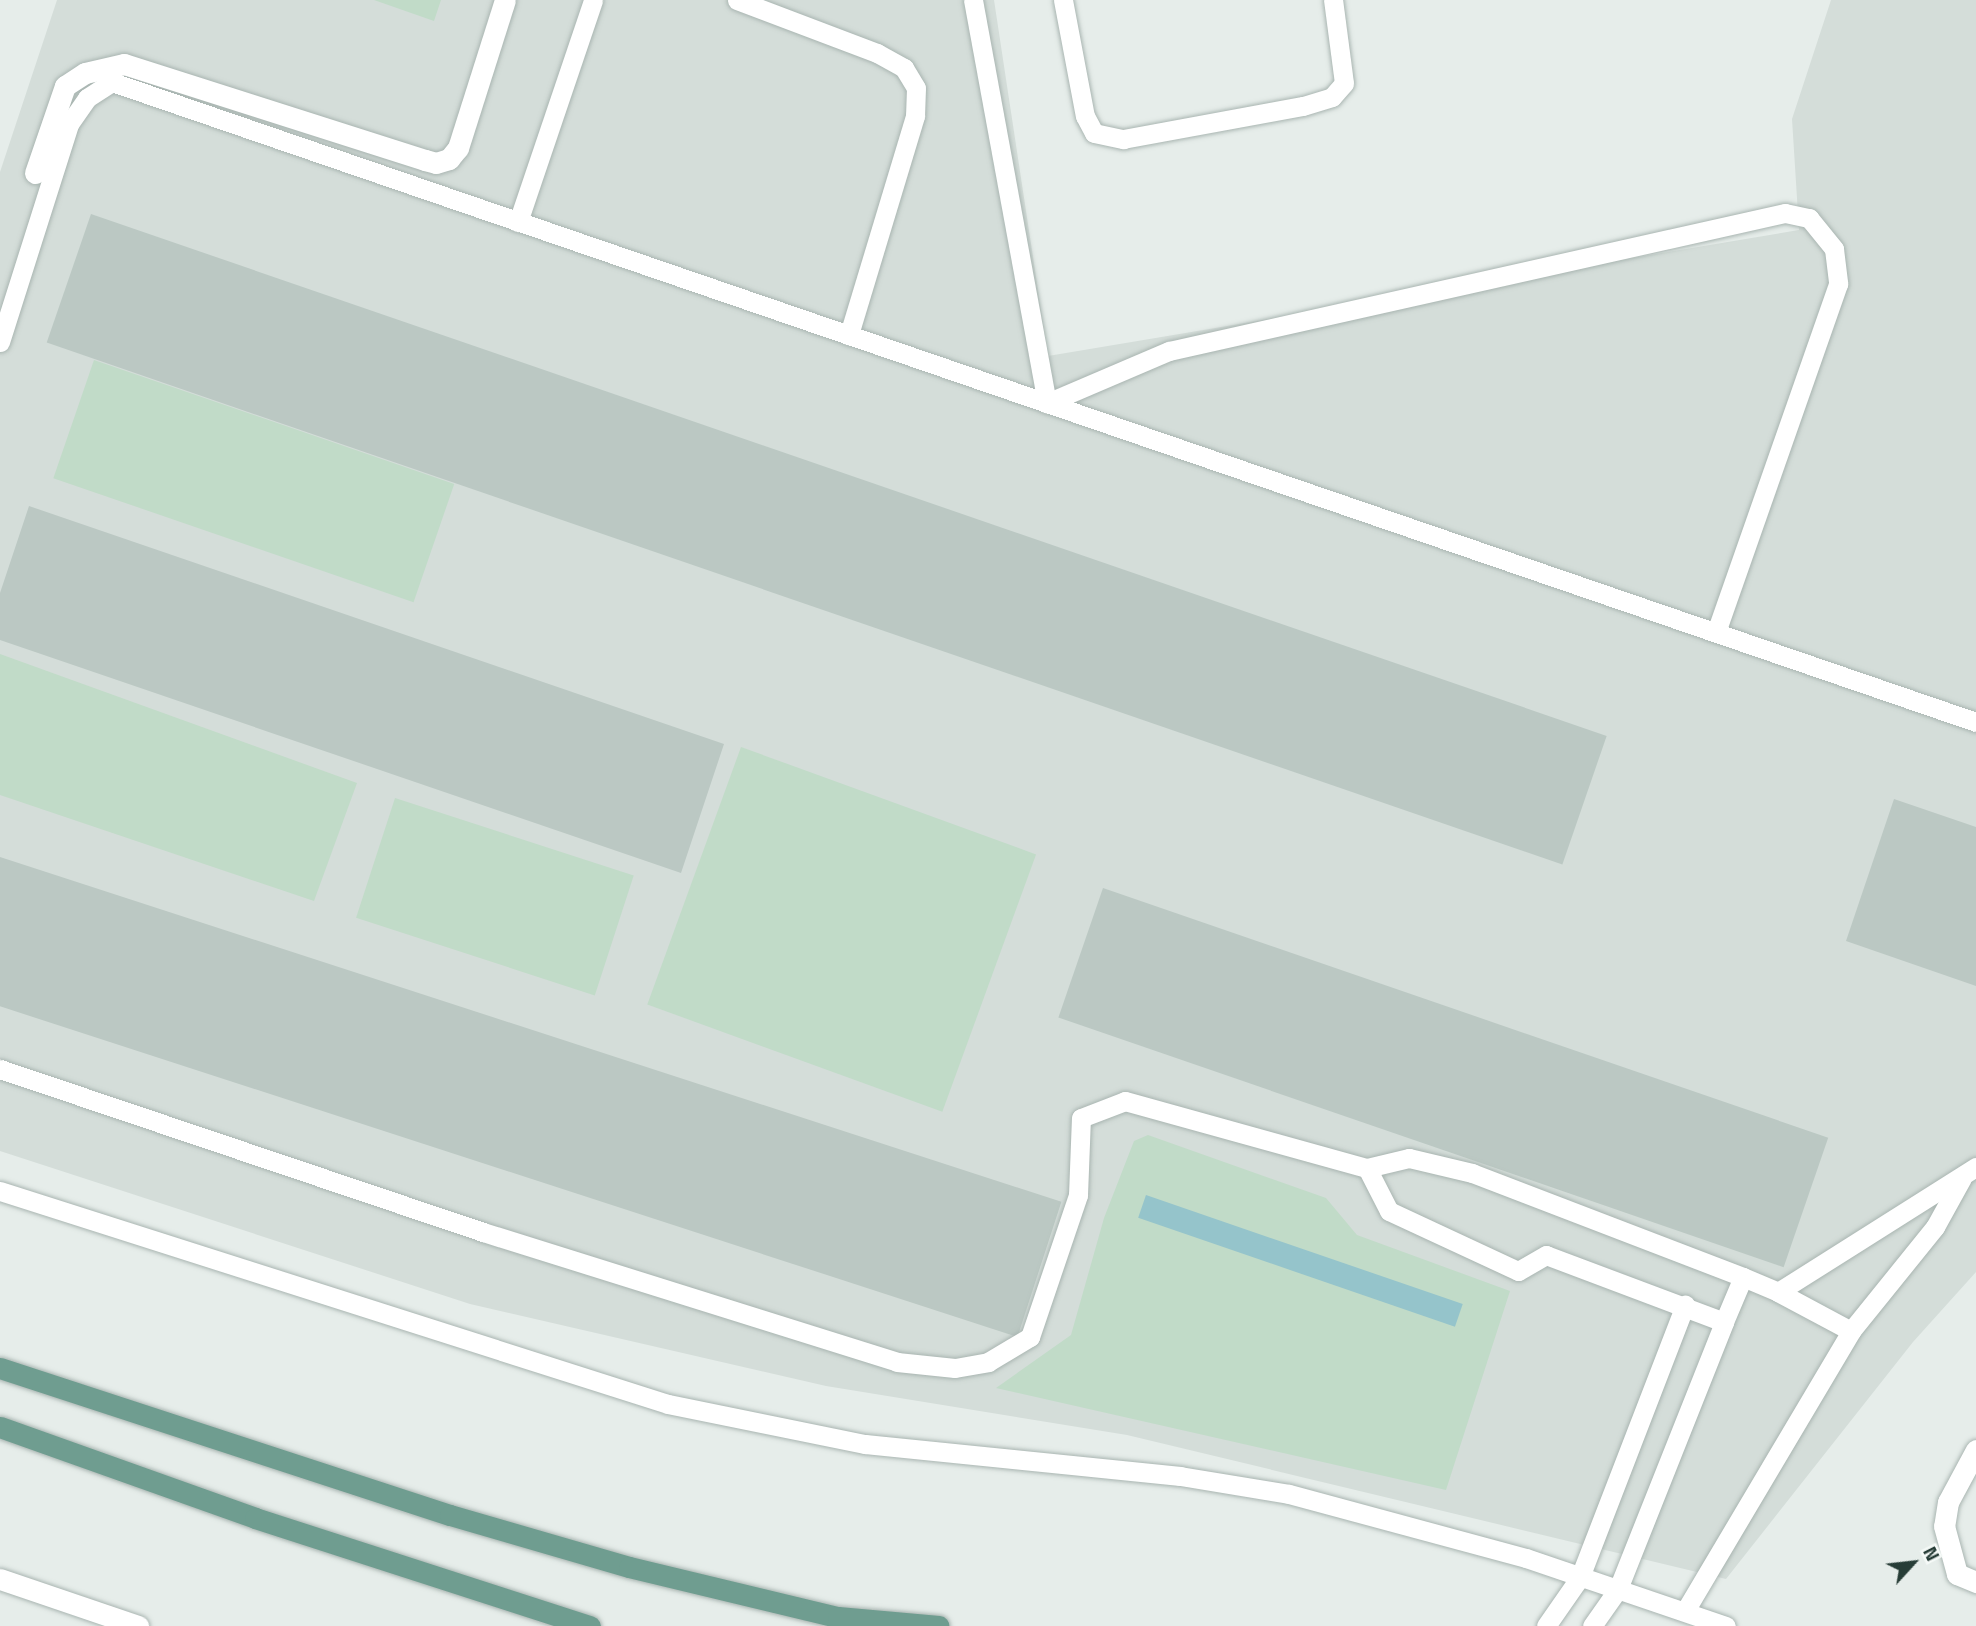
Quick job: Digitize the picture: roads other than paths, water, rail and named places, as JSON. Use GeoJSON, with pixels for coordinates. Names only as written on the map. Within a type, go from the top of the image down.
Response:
{"type":"FeatureCollection","features":[{"type":"Feature","properties":{"kind":"main road"},"geometry":{"type":"LineString","coordinates":[[0,1368],[450,1515],[629,1567],[838,1617],[939,1626]]}},
{"type":"Feature","properties":{"kind":"main road"},"geometry":{"type":"LineString","coordinates":[[0,1427],[255,1518],[590,1626]]}},
{"type":"Feature","properties":{"kind":"street"},"geometry":{"type":"LineString","coordinates":[[35,173],[65,86],[85,73],[124,64],[425,160],[436,163],[449,159],[458,148],[505,0]]}},
{"type":"Feature","properties":{"kind":"street"},"geometry":{"type":"LineString","coordinates":[[1976,1450],[1948,1502],[1944,1526],[1957,1574],[1976,1582]]}},
{"type":"Feature","properties":{"kind":"street"},"geometry":{"type":"LineString","coordinates":[[0,1579],[138,1626]]}},
{"type":"Feature","properties":{"kind":"lane"},"geometry":{"type":"LineString","coordinates":[[518,222],[593,0]]}},
{"type":"Feature","properties":{"kind":"lane"},"geometry":{"type":"LineString","coordinates":[[737,0],[877,53],[904,68],[916,88],[915,116],[849,335]]}},
{"type":"Feature","properties":{"kind":"lane"},"geometry":{"type":"LineString","coordinates":[[1063,0],[1084,116],[1094,134],[1123,139],[1332,97],[1344,83],[1333,0]]}},
{"type":"Feature","properties":{"kind":"lane"},"geometry":{"type":"LineString","coordinates":[[970,1],[1047,403]]}},
{"type":"Feature","properties":{"kind":"lane"},"geometry":{"type":"LineString","coordinates":[[0,342],[69,124],[87,98],[112,82],[1976,722]]}},
{"type":"Feature","properties":{"kind":"lane"},"geometry":{"type":"LineString","coordinates":[[1047,403],[1169,351],[1796,212],[1809,218],[1834,248],[1838,284],[1716,632]]}},
{"type":"Feature","properties":{"kind":"lane"},"geometry":{"type":"LineString","coordinates":[[0,1069],[420,1211],[897,1362],[954,1368],[988,1362],[1030,1337],[1078,1195],[1081,1118],[1125,1101],[1367,1168],[1409,1158],[1472,1173],[1743,1277],[1778,1292],[1851,1331]]}},
{"type":"Feature","properties":{"kind":"lane"},"geometry":{"type":"LineString","coordinates":[[1367,1168],[1389,1211],[1496,1262],[1518,1271],[1546,1255],[1685,1305],[1724,1322]]}},
{"type":"Feature","properties":{"kind":"lane"},"geometry":{"type":"LineString","coordinates":[[1778,1292],[1970,1170]]}},
{"type":"Feature","properties":{"kind":"lane"},"geometry":{"type":"LineString","coordinates":[[1685,1611],[1851,1331],[1935,1227],[1970,1170]]}},
{"type":"Feature","properties":{"kind":"lane"},"geometry":{"type":"LineString","coordinates":[[0,1191],[668,1404],[865,1444],[1180,1476],[1289,1494],[1409,1523],[1726,1626]]}},
{"type":"Feature","properties":{"kind":"lane"},"geometry":{"type":"LineString","coordinates":[[1592,1626],[1618,1589],[1743,1277]]}},
{"type":"Feature","properties":{"kind":"lane"},"geometry":{"type":"LineString","coordinates":[[1546,1626],[1580,1577],[1685,1305]]}},
{"type":"Feature","properties":{"kind":"water"},"geometry":{"type":"Polygon","coordinates":[[[1146,1195],[1463,1304],[1455,1327],[1138,1218],[1146,1195]]]}}]}
